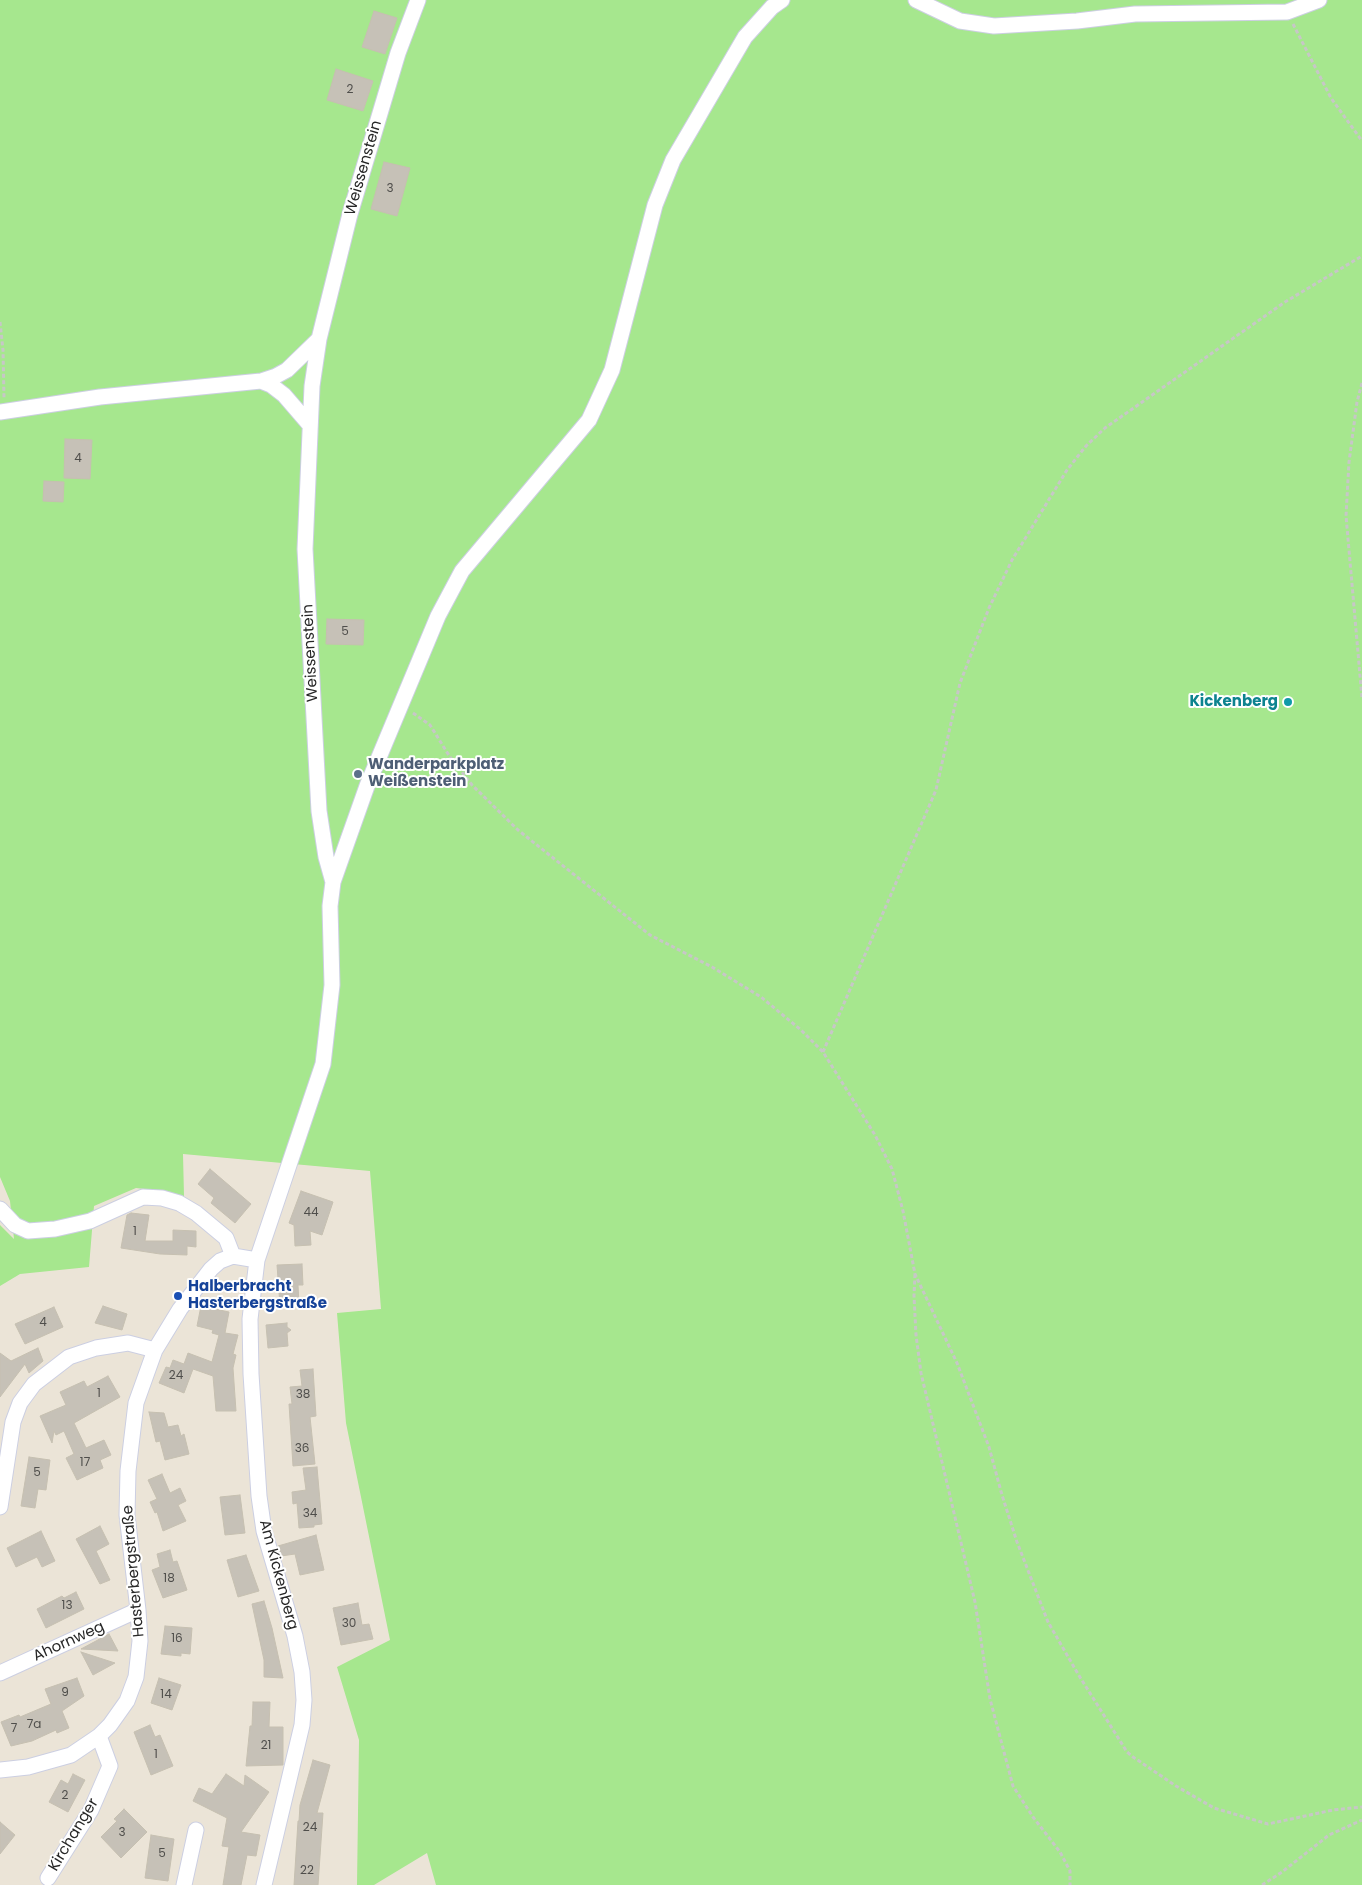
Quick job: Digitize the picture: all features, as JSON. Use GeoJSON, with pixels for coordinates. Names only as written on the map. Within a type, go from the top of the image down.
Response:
{"type":"FeatureCollection","features":[{"type":"Feature","properties":{"kind":"street","name":"Weissenstein"},"geometry":{"type":"LineString","coordinates":[[333,882],[326,857],[319,811],[305,549],[312,386],[319,339],[350,214],[406,30],[418,0]]}},
{"type":"Feature","properties":{"kind":"street"},"geometry":{"type":"LineString","coordinates":[[333,882],[367,786],[438,616],[462,571],[589,420],[612,370],[655,205],[673,160],[745,38],[772,7],[782,0]]}},
{"type":"Feature","properties":{"kind":"street"},"geometry":{"type":"LineString","coordinates":[[916,0],[960,21],[994,26],[1077,21],[1135,14],[1287,12],[1319,0]]}},
{"type":"Feature","properties":{"kind":"street"},"geometry":{"type":"LineString","coordinates":[[2,411],[100,397],[261,381],[287,370],[319,339]]}},
{"type":"Feature","properties":{"kind":"street"},"geometry":{"type":"LineString","coordinates":[[261,381],[271,385],[284,395],[309,424]]}},
{"type":"Feature","properties":{"kind":"street","name":"Am Kickenberg"},"geometry":{"type":"LineString","coordinates":[[264,1885],[302,1725],[304,1700],[302,1672],[295,1636],[264,1531],[259,1496],[251,1374],[250,1319],[257,1260],[323,1064],[332,985],[330,906],[333,882]]}},
{"type":"Feature","properties":{"kind":"street"},"geometry":{"type":"LineString","coordinates":[[0,1209],[15,1225],[28,1230],[46,1230],[90,1221],[143,1197],[162,1198],[179,1203],[203,1219],[226,1238],[233,1256],[257,1260]]}},
{"type":"Feature","properties":{"kind":"street","name":"Hasterbergstraße"},"geometry":{"type":"LineString","coordinates":[[0,1770],[28,1767],[71,1755],[99,1736],[120,1712],[136,1677],[140,1641],[127,1515],[128,1471],[136,1403],[156,1350],[180,1309],[211,1269],[220,1261],[233,1256]]}},
{"type":"Feature","properties":{"kind":"street"},"geometry":{"type":"LineString","coordinates":[[0,1507],[13,1422],[20,1403],[34,1384],[69,1357],[96,1348],[128,1343],[156,1350]]}},
{"type":"Feature","properties":{"kind":"street","name":"Ahornweg"},"geometry":{"type":"LineString","coordinates":[[0,1673],[138,1610]]}},
{"type":"Feature","properties":{"kind":"street","name":"Kirchanger"},"geometry":{"type":"LineString","coordinates":[[48,1878],[91,1810],[110,1766],[99,1736]]}},
{"type":"Feature","properties":{"kind":"street"},"geometry":{"type":"LineString","coordinates":[[184,1885],[196,1830]]}},
{"type":"Feature","properties":{"kind":"path"},"geometry":{"type":"LineString","coordinates":[[1287,12],[1331,98],[1362,141]]}},
{"type":"Feature","properties":{"kind":"path"},"geometry":{"type":"LineString","coordinates":[[823,1052],[936,790],[960,684],[989,608],[1012,560],[1067,470],[1086,446],[1105,428],[1285,302],[1362,256]]}},
{"type":"Feature","properties":{"kind":"path"},"geometry":{"type":"LineString","coordinates":[[0,322],[3,350],[2,411]]}},
{"type":"Feature","properties":{"kind":"path"},"geometry":{"type":"LineString","coordinates":[[1362,383],[1357,402],[1349,462],[1346,516],[1362,698]]}},
{"type":"Feature","properties":{"kind":"path"},"geometry":{"type":"LineString","coordinates":[[400,706],[422,718],[430,725],[450,757],[472,785],[518,830],[650,935],[712,967],[761,997],[801,1030],[823,1052],[875,1135],[892,1169],[903,1211],[915,1274],[914,1296],[921,1373],[975,1602],[990,1699],[1013,1786],[1033,1817],[1060,1852],[1070,1871],[1070,1885]]}},
{"type":"Feature","properties":{"kind":"path"},"geometry":{"type":"LineString","coordinates":[[915,1274],[961,1371],[989,1447],[1017,1542],[1048,1622],[1127,1752],[1176,1786],[1214,1808],[1268,1824],[1333,1810],[1362,1807]]}},
{"type":"Feature","properties":{"kind":"path"},"geometry":{"type":"LineString","coordinates":[[1262,1885],[1282,1872],[1329,1835],[1362,1820]]}},
{"type":"Feature","properties":{"kind":"green space"},"geometry":{"type":"Polygon","coordinates":[[[0,0],[1362,0],[1362,1885],[436,1885],[427,1853],[374,1885],[357,1885],[359,1740],[337,1667],[390,1640],[346,1423],[337,1313],[381,1309],[370,1171],[183,1154],[184,1196],[136,1188],[94,1206],[89,1267],[20,1274],[0,1286],[0,1225],[14,1239],[10,1201],[0,1177],[0,0]]]}},
{"type":"Feature","properties":{"kind":"building"},"geometry":{"type":"Polygon","coordinates":[[[374,11],[397,18],[385,54],[362,47],[374,11]]]}},
{"type":"Feature","properties":{"kind":"building"},"geometry":{"type":"Polygon","coordinates":[[[336,69],[373,81],[363,111],[327,100],[336,69]]]}},
{"type":"Feature","properties":{"kind":"building"},"geometry":{"type":"Polygon","coordinates":[[[384,162],[410,168],[397,216],[371,209],[384,162]]]}},
{"type":"Feature","properties":{"kind":"building"},"geometry":{"type":"Polygon","coordinates":[[[65,439],[92,440],[90,479],[64,478],[65,439]]]}},
{"type":"Feature","properties":{"kind":"building"},"geometry":{"type":"Polygon","coordinates":[[[44,481],[64,482],[63,502],[43,501],[44,481]]]}},
{"type":"Feature","properties":{"kind":"building"},"geometry":{"type":"Polygon","coordinates":[[[327,619],[364,620],[363,645],[326,644],[327,619]]]}},
{"type":"Feature","properties":{"kind":"building"},"geometry":{"type":"Polygon","coordinates":[[[210,1169],[251,1204],[235,1223],[211,1203],[214,1198],[198,1184],[210,1169]]]}},
{"type":"Feature","properties":{"kind":"building"},"geometry":{"type":"Polygon","coordinates":[[[301,1191],[333,1202],[322,1235],[310,1231],[311,1245],[295,1246],[294,1225],[289,1223],[301,1191]]]}},
{"type":"Feature","properties":{"kind":"building"},"geometry":{"type":"Polygon","coordinates":[[[131,1213],[149,1215],[145,1241],[173,1241],[173,1230],[196,1231],[196,1247],[187,1246],[187,1255],[160,1254],[121,1248],[127,1215],[131,1213]]]}},
{"type":"Feature","properties":{"kind":"building"},"geometry":{"type":"Polygon","coordinates":[[[302,1264],[303,1285],[298,1285],[299,1304],[280,1306],[277,1265],[302,1264]]]}},
{"type":"Feature","properties":{"kind":"building"},"geometry":{"type":"Polygon","coordinates":[[[103,1306],[127,1314],[122,1330],[95,1323],[103,1306]]]}},
{"type":"Feature","properties":{"kind":"building"},"geometry":{"type":"Polygon","coordinates":[[[201,1306],[229,1312],[225,1333],[238,1335],[233,1354],[236,1355],[233,1368],[236,1411],[216,1411],[213,1376],[193,1369],[184,1393],[159,1383],[166,1367],[170,1368],[173,1360],[184,1364],[188,1353],[212,1362],[219,1335],[212,1333],[213,1330],[197,1326],[201,1306]]]}},
{"type":"Feature","properties":{"kind":"building"},"geometry":{"type":"Polygon","coordinates":[[[54,1307],[63,1327],[25,1344],[15,1324],[54,1307]]]}},
{"type":"Feature","properties":{"kind":"building"},"geometry":{"type":"Polygon","coordinates":[[[287,1323],[287,1327],[291,1330],[287,1333],[288,1346],[268,1348],[266,1325],[287,1323]]]}},
{"type":"Feature","properties":{"kind":"building"},"geometry":{"type":"Polygon","coordinates":[[[38,1348],[43,1361],[29,1373],[25,1364],[0,1397],[0,1353],[11,1361],[38,1348]]]}},
{"type":"Feature","properties":{"kind":"building"},"geometry":{"type":"Polygon","coordinates":[[[313,1369],[316,1416],[310,1417],[315,1464],[293,1466],[289,1404],[292,1404],[290,1387],[302,1386],[300,1370],[313,1369]]]}},
{"type":"Feature","properties":{"kind":"building"},"geometry":{"type":"Polygon","coordinates":[[[108,1376],[120,1397],[74,1423],[86,1448],[104,1440],[111,1455],[100,1460],[103,1468],[77,1480],[66,1458],[74,1454],[64,1431],[56,1435],[54,1431],[52,1443],[40,1416],[66,1405],[60,1392],[84,1381],[87,1387],[108,1376]]]}},
{"type":"Feature","properties":{"kind":"building"},"geometry":{"type":"Polygon","coordinates":[[[149,1412],[164,1413],[168,1427],[178,1425],[181,1436],[184,1434],[189,1454],[165,1460],[160,1441],[156,1442],[149,1412]]]}},
{"type":"Feature","properties":{"kind":"building"},"geometry":{"type":"Polygon","coordinates":[[[29,1457],[50,1460],[46,1490],[38,1489],[35,1508],[21,1506],[29,1457]]]}},
{"type":"Feature","properties":{"kind":"building"},"geometry":{"type":"Polygon","coordinates":[[[317,1467],[322,1524],[314,1525],[314,1527],[299,1528],[297,1503],[293,1504],[292,1492],[306,1490],[303,1468],[317,1467]]]}},
{"type":"Feature","properties":{"kind":"building"},"geometry":{"type":"Polygon","coordinates":[[[162,1474],[170,1493],[180,1488],[186,1501],[178,1505],[186,1521],[163,1531],[157,1512],[155,1513],[150,1502],[157,1499],[148,1480],[162,1474]]]}},
{"type":"Feature","properties":{"kind":"building"},"geometry":{"type":"Polygon","coordinates":[[[240,1495],[245,1533],[225,1535],[220,1497],[240,1495]]]}},
{"type":"Feature","properties":{"kind":"building"},"geometry":{"type":"Polygon","coordinates":[[[100,1526],[109,1544],[96,1551],[110,1580],[100,1584],[76,1539],[100,1526]]]}},
{"type":"Feature","properties":{"kind":"building"},"geometry":{"type":"Polygon","coordinates":[[[41,1531],[55,1561],[42,1567],[37,1557],[16,1567],[7,1548],[41,1531]]]}},
{"type":"Feature","properties":{"kind":"building"},"geometry":{"type":"Polygon","coordinates":[[[316,1535],[324,1570],[300,1575],[295,1554],[281,1556],[278,1546],[316,1535]]]}},
{"type":"Feature","properties":{"kind":"building"},"geometry":{"type":"Polygon","coordinates":[[[170,1550],[173,1562],[177,1561],[187,1590],[163,1598],[152,1570],[160,1567],[157,1554],[170,1550]]]}},
{"type":"Feature","properties":{"kind":"building"},"geometry":{"type":"Polygon","coordinates":[[[246,1555],[259,1591],[238,1597],[227,1560],[246,1555]]]}},
{"type":"Feature","properties":{"kind":"building"},"geometry":{"type":"Polygon","coordinates":[[[76,1592],[84,1609],[46,1628],[37,1609],[62,1596],[64,1598],[76,1592]]]}},
{"type":"Feature","properties":{"kind":"building"},"geometry":{"type":"Polygon","coordinates":[[[264,1601],[283,1678],[264,1677],[264,1660],[252,1604],[264,1601]]]}},
{"type":"Feature","properties":{"kind":"building"},"geometry":{"type":"Polygon","coordinates":[[[358,1603],[362,1625],[369,1624],[373,1639],[341,1645],[333,1608],[358,1603]]]}},
{"type":"Feature","properties":{"kind":"building"},"geometry":{"type":"Polygon","coordinates":[[[165,1626],[192,1628],[190,1654],[181,1653],[181,1656],[161,1654],[165,1626]]]}},
{"type":"Feature","properties":{"kind":"building"},"geometry":{"type":"Polygon","coordinates":[[[109,1634],[118,1651],[81,1649],[109,1634]]]}},
{"type":"Feature","properties":{"kind":"building"},"geometry":{"type":"Polygon","coordinates":[[[81,1652],[115,1663],[93,1675],[81,1652]]]}},
{"type":"Feature","properties":{"kind":"building"},"geometry":{"type":"Polygon","coordinates":[[[77,1678],[84,1696],[62,1711],[69,1728],[57,1733],[56,1730],[32,1741],[11,1746],[1,1722],[19,1715],[20,1717],[51,1704],[45,1689],[77,1678]]]}},
{"type":"Feature","properties":{"kind":"building"},"geometry":{"type":"Polygon","coordinates":[[[159,1678],[181,1685],[172,1710],[151,1703],[159,1678]]]}},
{"type":"Feature","properties":{"kind":"building"},"geometry":{"type":"Polygon","coordinates":[[[253,1702],[270,1702],[269,1727],[283,1727],[283,1765],[246,1766],[250,1726],[252,1726],[253,1702]]]}},
{"type":"Feature","properties":{"kind":"building"},"geometry":{"type":"Polygon","coordinates":[[[150,1725],[155,1737],[160,1735],[173,1766],[151,1775],[134,1732],[150,1725]]]}},
{"type":"Feature","properties":{"kind":"building"},"geometry":{"type":"Polygon","coordinates":[[[313,1760],[330,1765],[317,1813],[323,1813],[318,1885],[294,1885],[300,1805],[313,1760]]]}},
{"type":"Feature","properties":{"kind":"building"},"geometry":{"type":"Polygon","coordinates":[[[73,1774],[85,1780],[68,1812],[49,1802],[61,1780],[68,1784],[73,1774]]]}},
{"type":"Feature","properties":{"kind":"building"},"geometry":{"type":"Polygon","coordinates":[[[226,1774],[244,1786],[245,1775],[269,1792],[241,1832],[260,1835],[256,1856],[247,1855],[241,1885],[223,1885],[229,1847],[222,1846],[227,1818],[193,1801],[199,1788],[212,1794],[226,1774]]]}},
{"type":"Feature","properties":{"kind":"building"},"geometry":{"type":"Polygon","coordinates":[[[124,1809],[147,1832],[121,1858],[101,1837],[117,1821],[114,1819],[124,1809]]]}},
{"type":"Feature","properties":{"kind":"building"},"geometry":{"type":"Polygon","coordinates":[[[0,1822],[15,1835],[0,1854],[0,1822]]]}},
{"type":"Feature","properties":{"kind":"building"},"geometry":{"type":"Polygon","coordinates":[[[151,1835],[174,1839],[168,1881],[145,1878],[151,1835]]]}},
{"type":"Feature","properties":{"kind":"place","name":"Kickenberg"},"geometry":{"type":"Point","coordinates":[1288,702]}},
{"type":"Feature","properties":{"kind":"place","name":"Wanderparkplatz Weißenstein"},"geometry":{"type":"Point","coordinates":[358,774]}},
{"type":"Feature","properties":{"kind":"place","name":"Halberbracht Hasterbergstraße"},"geometry":{"type":"Point","coordinates":[178,1296]}}]}
